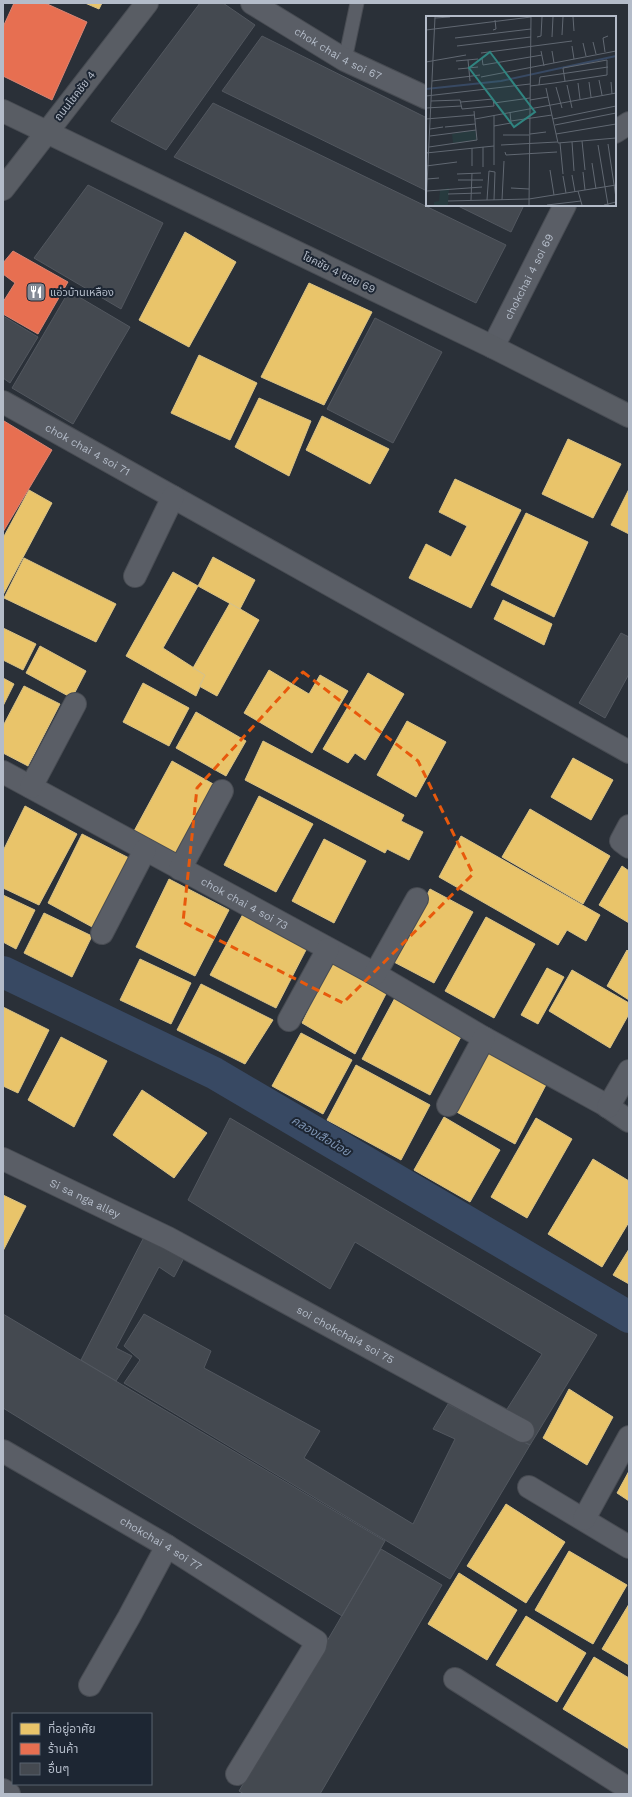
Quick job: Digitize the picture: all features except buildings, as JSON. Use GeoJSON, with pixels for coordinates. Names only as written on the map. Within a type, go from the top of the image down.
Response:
{"type":"FeatureCollection","features":[{"type":"Feature","properties":{"kind":"street","name":"ถนนโชคชัย 4"},"geometry":{"type":"LineString","coordinates":[[3,189],[147,3]]}},
{"type":"Feature","properties":{"kind":"street","name":"chok chai 4 soi 67"},"geometry":{"type":"LineString","coordinates":[[252,3],[345,60],[426,98]]}},
{"type":"Feature","properties":{"kind":"street","name":"โชคชัย 4 ซอย 69"},"geometry":{"type":"LineString","coordinates":[[3,111],[493,347],[629,416]]}},
{"type":"Feature","properties":{"kind":"street"},"geometry":{"type":"LineString","coordinates":[[616,131],[629,123]]}},
{"type":"Feature","properties":{"kind":"street","name":"chokchai 4 soi 69"},"geometry":{"type":"LineString","coordinates":[[493,347],[564,206]]}},
{"type":"Feature","properties":{"kind":"street","name":"chok chai 4 soi 71"},"geometry":{"type":"LineString","coordinates":[[3,402],[629,752]]}},
{"type":"Feature","properties":{"kind":"street"},"geometry":{"type":"LineString","coordinates":[[135,576],[173,497]]}},
{"type":"Feature","properties":{"kind":"street"},"geometry":{"type":"LineString","coordinates":[[31,788],[75,704]]}},
{"type":"Feature","properties":{"kind":"street","name":"chok chai 4 soi 73"},"geometry":{"type":"LineString","coordinates":[[5,780],[31,788],[375,974],[484,1038],[608,1107],[629,1121]]}},
{"type":"Feature","properties":{"kind":"street"},"geometry":{"type":"LineString","coordinates":[[180,869],[222,791]]}},
{"type":"Feature","properties":{"kind":"street"},"geometry":{"type":"LineString","coordinates":[[629,826],[620,841],[629,847]]}},
{"type":"Feature","properties":{"kind":"street"},"geometry":{"type":"LineString","coordinates":[[102,933],[145,850]]}},
{"type":"Feature","properties":{"kind":"street"},"geometry":{"type":"LineString","coordinates":[[375,974],[417,899]]}},
{"type":"Feature","properties":{"kind":"street"},"geometry":{"type":"LineString","coordinates":[[289,1020],[328,949]]}},
{"type":"Feature","properties":{"kind":"street"},"geometry":{"type":"LineString","coordinates":[[448,1105],[484,1038]]}},
{"type":"Feature","properties":{"kind":"street"},"geometry":{"type":"LineString","coordinates":[[608,1107],[629,1071]]}},
{"type":"Feature","properties":{"kind":"street","name":"Si sa nga alley"},"geometry":{"type":"LineString","coordinates":[[3,1159],[168,1238]]}},
{"type":"Feature","properties":{"kind":"street","name":"soi chokchai4 soi 75"},"geometry":{"type":"LineString","coordinates":[[168,1238],[523,1431]]}},
{"type":"Feature","properties":{"kind":"street"},"geometry":{"type":"LineString","coordinates":[[584,1519],[629,1437]]}},
{"type":"Feature","properties":{"kind":"street","name":"chokchai 4 soi 77"},"geometry":{"type":"LineString","coordinates":[[5,1455],[167,1546],[316,1641],[315,1646],[237,1774]]}},
{"type":"Feature","properties":{"kind":"street"},"geometry":{"type":"LineString","coordinates":[[529,1487],[629,1547]]}},
{"type":"Feature","properties":{"kind":"street"},"geometry":{"type":"LineString","coordinates":[[90,1685],[167,1546]]}},
{"type":"Feature","properties":{"kind":"street"},"geometry":{"type":"LineString","coordinates":[[455,1678],[629,1789]]}},
{"type":"Feature","properties":{"kind":"street"},"geometry":{"type":"LineString","coordinates":[[3,1790],[10,1794]]}},
{"type":"Feature","properties":{"kind":"lane"},"geometry":{"type":"LineString","coordinates":[[345,60],[357,3]]}},
{"type":"Feature","properties":{"kind":"highlighted area"},"geometry":{"type":"Polygon","coordinates":[[[303,672],[418,761],[473,874],[343,1003],[183,922],[197,788],[303,672]]]}},
{"type":"Feature","properties":{"kind":"waterway","name":"คลองเสือน้อย"},"geometry":{"type":"LineString","coordinates":[[3,972],[214,1073],[629,1317]]}},
{"type":"Feature","properties":{"kind":"place","name":"แอ่วบ้านเหลือง"},"geometry":{"type":"Point","coordinates":[36,292]}}]}
